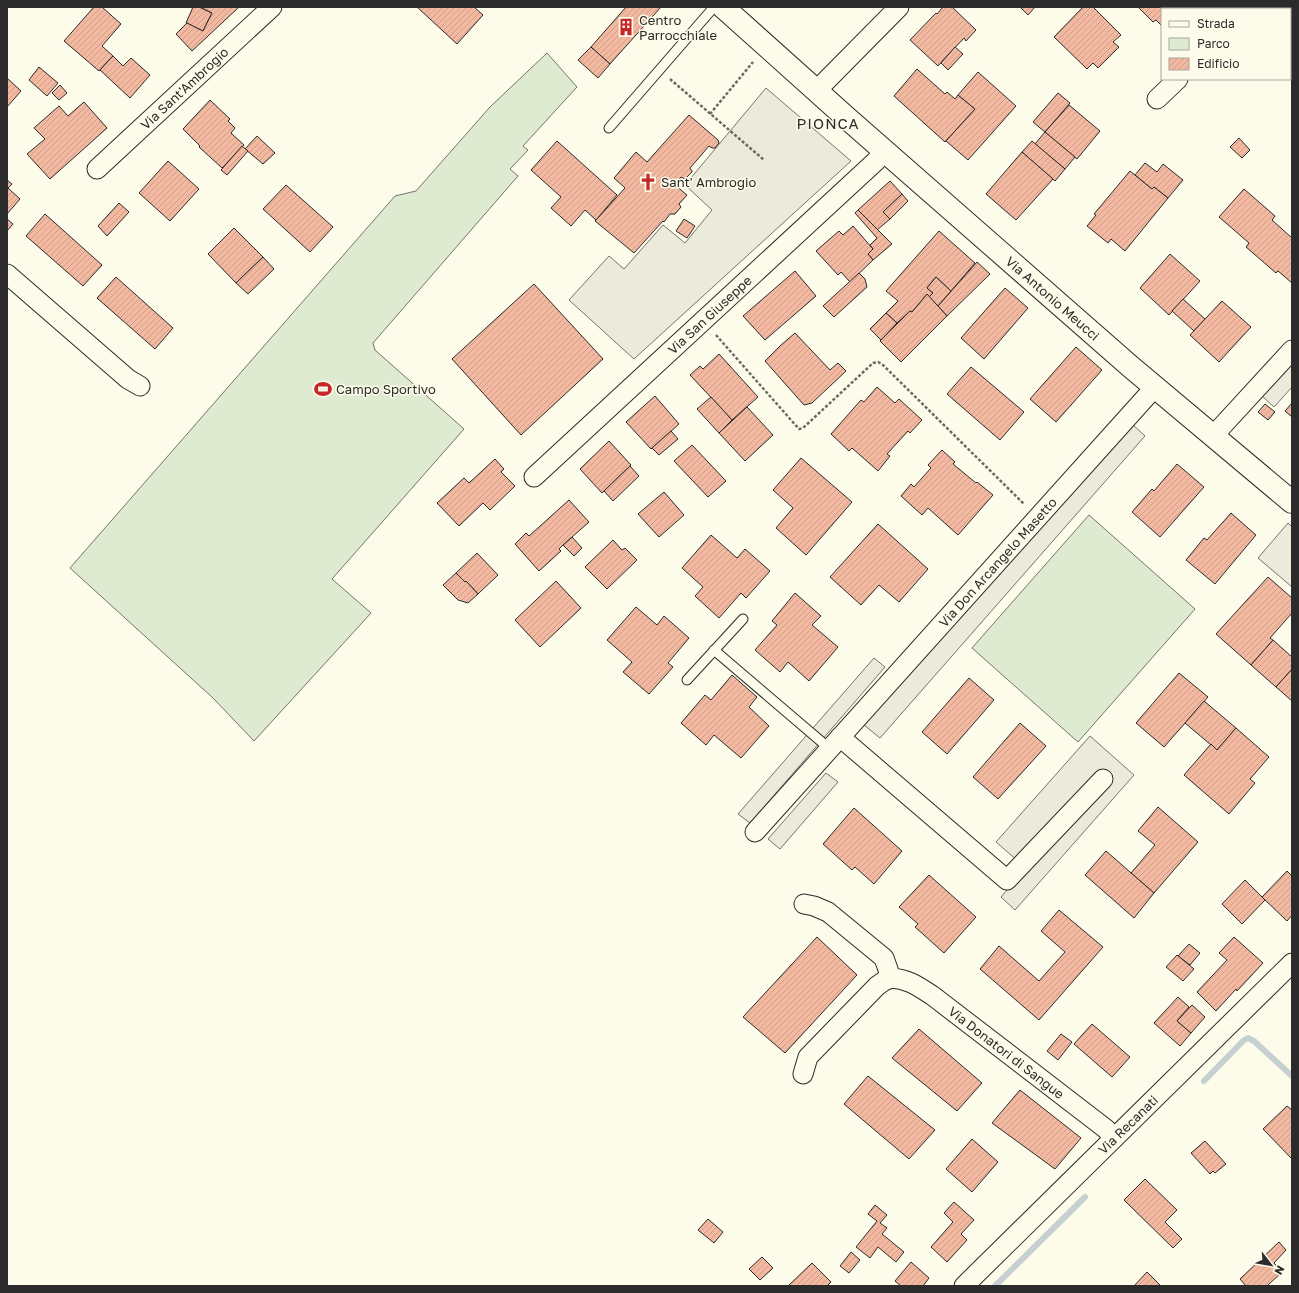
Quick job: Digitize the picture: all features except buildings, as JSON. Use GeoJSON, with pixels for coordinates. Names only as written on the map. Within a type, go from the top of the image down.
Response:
{"type":"FeatureCollection","features":[{"type":"Feature","properties":{"kind":"main road","name":"Via Antonio Meucci"},"geometry":{"type":"LineString","coordinates":[[723,7],[884,151],[1155,387],[1292,502]]}},
{"type":"Feature","properties":{"kind":"street","name":"Via Sant'Ambrogio"},"geometry":{"type":"LineString","coordinates":[[97,169],[272,7]]}},
{"type":"Feature","properties":{"kind":"street"},"geometry":{"type":"LineString","coordinates":[[817,90],[899,7]]}},
{"type":"Feature","properties":{"kind":"street"},"geometry":{"type":"LineString","coordinates":[[1157,98],[1177,80]]}},
{"type":"Feature","properties":{"kind":"street","name":"Via San Giuseppe"},"geometry":{"type":"LineString","coordinates":[[534,477],[876,161],[884,151]]}},
{"type":"Feature","properties":{"kind":"street"},"geometry":{"type":"LineString","coordinates":[[7,274],[128,379],[140,386]]}},
{"type":"Feature","properties":{"kind":"street"},"geometry":{"type":"LineString","coordinates":[[1213,436],[1292,350]]}},
{"type":"Feature","properties":{"kind":"street","name":"Via Don Arcangelo Masetto"},"geometry":{"type":"LineString","coordinates":[[756,832],[1155,387]]}},
{"type":"Feature","properties":{"kind":"street"},"geometry":{"type":"LineString","coordinates":[[835,743],[1007,880],[1103,779]]}},
{"type":"Feature","properties":{"kind":"street"},"geometry":{"type":"LineString","coordinates":[[803,1074],[808,1057],[877,986],[892,978],[884,958],[828,912],[814,906],[804,904]]}},
{"type":"Feature","properties":{"kind":"street","name":"Via Recanati"},"geometry":{"type":"LineString","coordinates":[[964,1286],[1292,963]]}},
{"type":"Feature","properties":{"kind":"street","name":"Via Donatori di Sangue"},"geometry":{"type":"LineString","coordinates":[[892,978],[903,979],[916,984],[933,996],[1106,1129],[1114,1138]]}},
{"type":"Feature","properties":{"kind":"lane"},"geometry":{"type":"LineString","coordinates":[[609,128],[714,7]]}},
{"type":"Feature","properties":{"kind":"lane"},"geometry":{"type":"LineString","coordinates":[[687,680],[743,619]]}},
{"type":"Feature","properties":{"kind":"lane"},"geometry":{"type":"LineString","coordinates":[[714,650],[835,743]]}},
{"type":"Feature","properties":{"kind":"path"},"geometry":{"type":"LineString","coordinates":[[710,114],[767,46]]}},
{"type":"Feature","properties":{"kind":"path"},"geometry":{"type":"LineString","coordinates":[[659,70],[764,160]]}},
{"type":"Feature","properties":{"kind":"path"},"geometry":{"type":"LineString","coordinates":[[714,333],[799,429],[803,428],[873,363],[878,362],[882,364],[1024,504]]}},
{"type":"Feature","properties":{"kind":"green space","name":"Campo Sportivo"},"geometry":{"type":"Polygon","coordinates":[[[547,53],[577,87],[523,146],[528,150],[510,169],[518,176],[373,343],[375,350],[464,429],[332,579],[371,613],[254,741],[213,698],[70,568],[395,196],[416,191],[490,107],[547,53]]]}},
{"type":"Feature","properties":{"kind":"green space"},"geometry":{"type":"Polygon","coordinates":[[[1089,515],[1195,609],[1078,742],[972,648],[1089,515]]]}},
{"type":"Feature","properties":{"kind":"shaded area"},"geometry":{"type":"Polygon","coordinates":[[[766,88],[851,161],[634,359],[569,300],[609,256],[624,269],[663,225],[685,243],[712,210],[685,185],[766,88]]]}},
{"type":"Feature","properties":{"kind":"shaded area"},"geometry":{"type":"Polygon","coordinates":[[[1292,360],[1292,387],[1274,407],[1261,395],[1292,360]]]}},
{"type":"Feature","properties":{"kind":"shaded area"},"geometry":{"type":"Polygon","coordinates":[[[1130,422],[1145,436],[880,738],[864,725],[1130,422]]]}},
{"type":"Feature","properties":{"kind":"shaded area"},"geometry":{"type":"Polygon","coordinates":[[[1288,523],[1292,527],[1292,587],[1258,558],[1288,523]]]}},
{"type":"Feature","properties":{"kind":"shaded area"},"geometry":{"type":"Polygon","coordinates":[[[874,658],[885,667],[750,823],[738,814],[874,658]]]}},
{"type":"Feature","properties":{"kind":"shaded area"},"geometry":{"type":"Polygon","coordinates":[[[1090,736],[1134,775],[1015,910],[1001,897],[1026,868],[996,842],[1090,736]]]}},
{"type":"Feature","properties":{"kind":"shaded area"},"geometry":{"type":"Polygon","coordinates":[[[826,773],[838,782],[780,849],[768,839],[826,773]]]}},
{"type":"Feature","properties":{"kind":"waterway"},"geometry":{"type":"LineString","coordinates":[[1204,1081],[1243,1041],[1248,1038],[1254,1041],[1292,1076]]}},
{"type":"Feature","properties":{"kind":"waterway"},"geometry":{"type":"LineString","coordinates":[[995,1286],[1085,1197]]}},
{"type":"Feature","properties":{"kind":"place","name":"Centro Parrocchiale"},"geometry":{"type":"Point","coordinates":[626,27]}},
{"type":"Feature","properties":{"kind":"place","name":"Sant' Ambrogio"},"geometry":{"type":"Point","coordinates":[648,182]}},
{"type":"Feature","properties":{"kind":"place","name":"Campo Sportivo"},"geometry":{"type":"Point","coordinates":[323,389]}},
{"type":"Feature","properties":{"kind":"district","name":"PIONCA"},"geometry":{"type":"Point","coordinates":[828,123]}}]}
